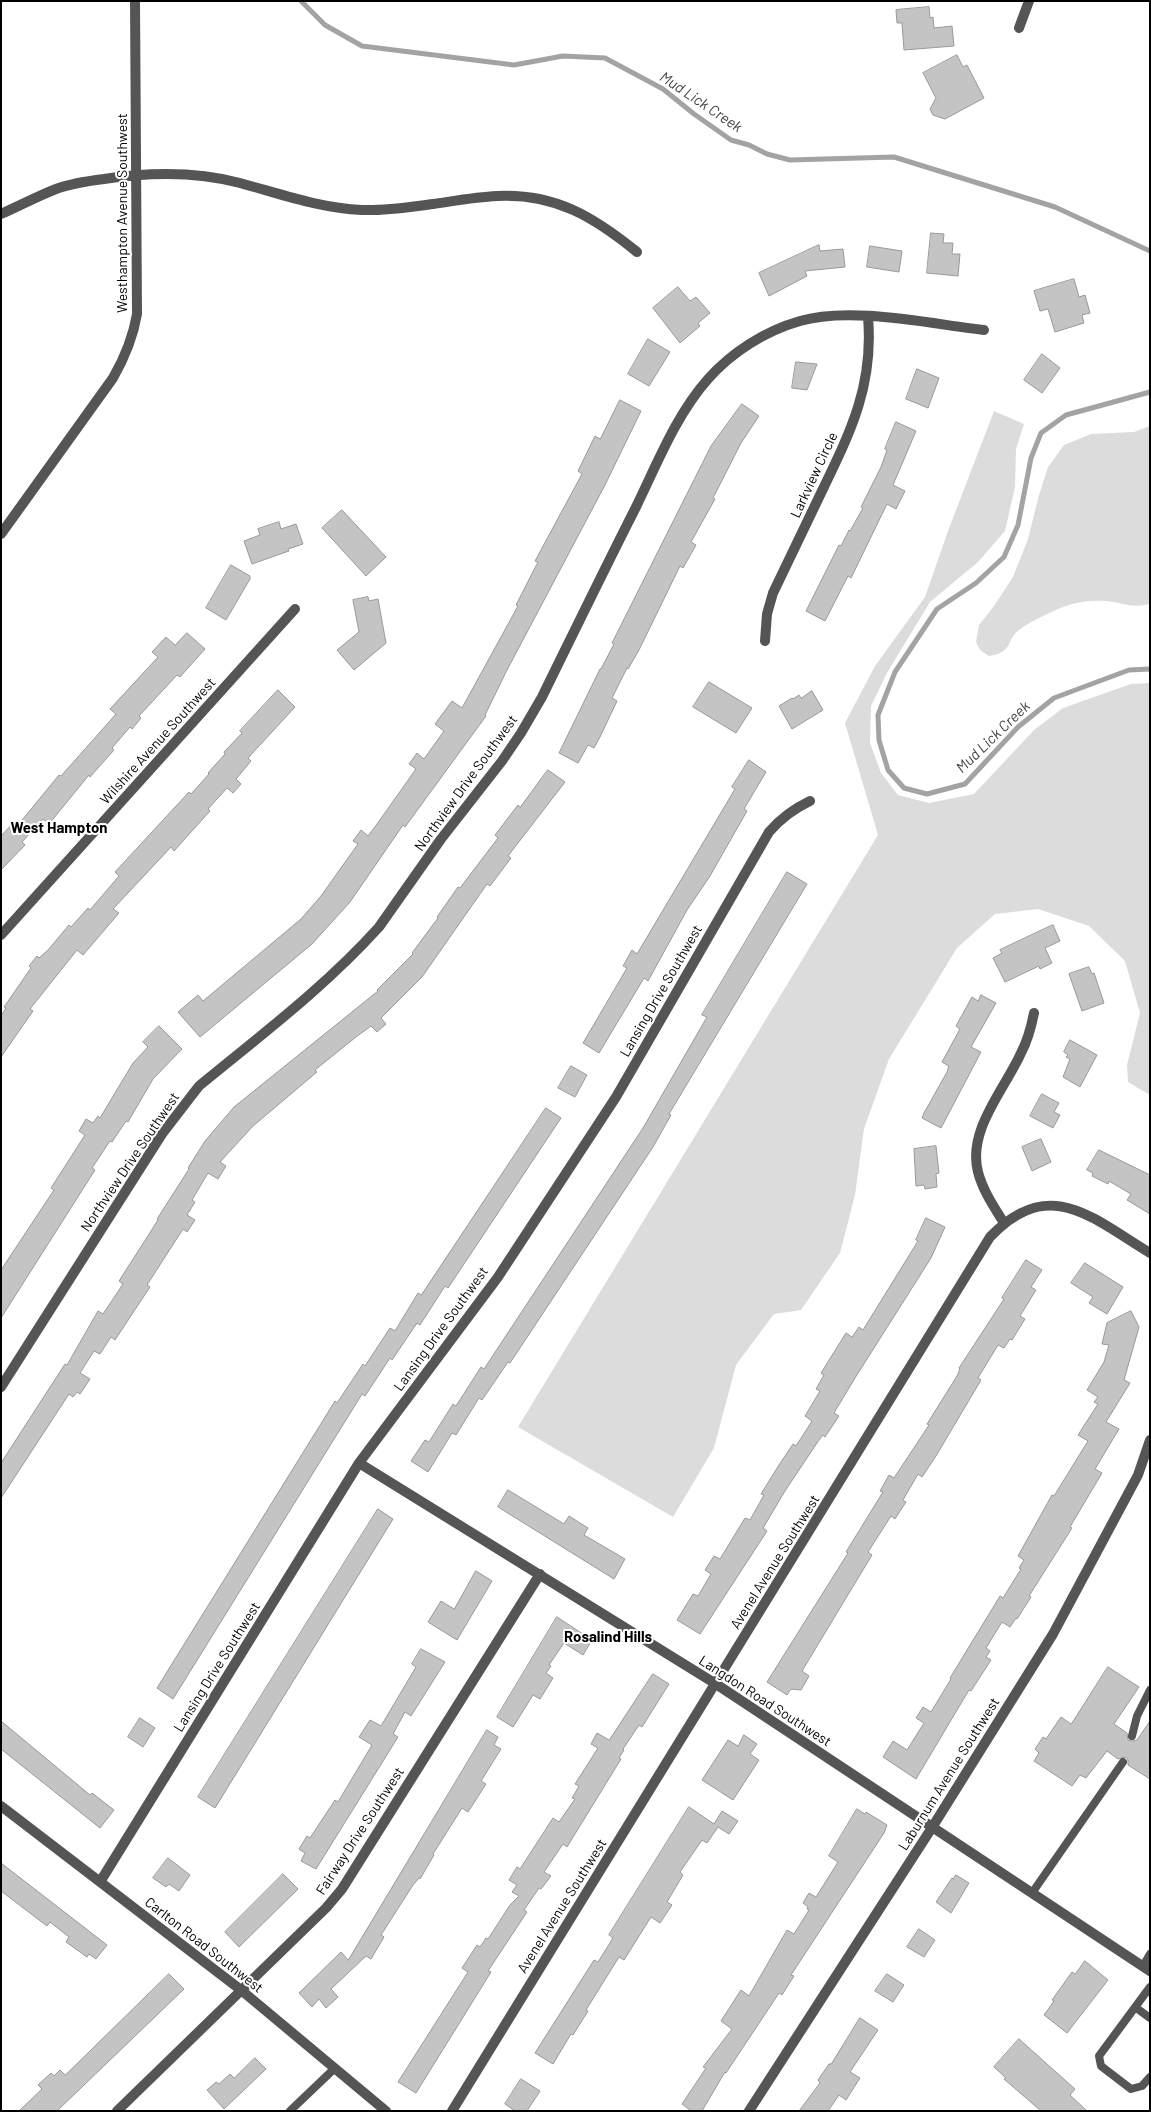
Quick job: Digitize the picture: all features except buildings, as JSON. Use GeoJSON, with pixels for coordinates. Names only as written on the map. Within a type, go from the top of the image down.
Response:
{"type":"FeatureCollection","features":[{"type":"Feature","properties":{"kind":"street","name":"Westhampton Avenue Southwest"},"geometry":{"type":"LineString","coordinates":[[1,534],[113,378],[126,356],[134,336],[137,314],[135,1]]}},
{"type":"Feature","properties":{"kind":"street"},"geometry":{"type":"LineString","coordinates":[[1019,28],[1029,1]]}},
{"type":"Feature","properties":{"kind":"street"},"geometry":{"type":"LineString","coordinates":[[1,214],[57,189],[80,182],[137,174],[170,173],[239,183],[302,202],[335,208],[362,210],[390,210],[496,196],[520,196],[541,199],[566,206],[590,217],[637,252]]}},
{"type":"Feature","properties":{"kind":"street","name":"Northview Drive Southwest"},"geometry":{"type":"LineString","coordinates":[[1,1387],[183,1104],[199,1086],[325,982],[353,956],[379,927],[521,733],[542,697],[662,453],[695,396],[708,379],[724,363],[750,343],[777,328],[801,320],[825,316],[868,316],[984,330]]}},
{"type":"Feature","properties":{"kind":"street","name":"Larkview Circle"},"geometry":{"type":"LineString","coordinates":[[765,641],[767,614],[773,593],[848,438],[861,400],[868,371],[870,338],[868,316]]}},
{"type":"Feature","properties":{"kind":"street","name":"Wilshire Avenue Southwest"},"geometry":{"type":"LineString","coordinates":[[1,935],[295,609]]}},
{"type":"Feature","properties":{"kind":"street","name":"Lansing Drive Southwest"},"geometry":{"type":"LineString","coordinates":[[100,1882],[360,1463],[498,1276],[616,1097],[769,832],[793,809],[810,801]]}},
{"type":"Feature","properties":{"kind":"street"},"geometry":{"type":"LineString","coordinates":[[1034,1013],[1029,1035],[1021,1055],[988,1115],[976,1152],[982,1184],[1004,1223],[1031,1209],[1048,1206],[1077,1209],[1150,1253]]}},
{"type":"Feature","properties":{"kind":"street","name":"Avenel Avenue Southwest"},"geometry":{"type":"LineString","coordinates":[[452,2111],[990,1237],[1004,1223]]}},
{"type":"Feature","properties":{"kind":"street","name":"Laburnum Avenue Southwest"},"geometry":{"type":"LineString","coordinates":[[749,2111],[933,1826],[1053,1634],[1138,1476],[1150,1440]]}},
{"type":"Feature","properties":{"kind":"street","name":"Langdon Road Southwest"},"geometry":{"type":"LineString","coordinates":[[360,1463],[716,1684],[933,1826],[1146,1969]]}},
{"type":"Feature","properties":{"kind":"street","name":"Fairway Drive Southwest"},"geometry":{"type":"LineString","coordinates":[[116,2111],[326,1908],[342,1889],[540,1574]]}},
{"type":"Feature","properties":{"kind":"street","name":"Carlton Road Southwest"},"geometry":{"type":"LineString","coordinates":[[1,1806],[241,1990],[386,2111]]}},
{"type":"Feature","properties":{"kind":"lane"},"geometry":{"type":"LineString","coordinates":[[1132,1736],[1137,1716],[1150,1690]]}},
{"type":"Feature","properties":{"kind":"lane"},"geometry":{"type":"LineString","coordinates":[[1032,1893],[1123,1762]]}},
{"type":"Feature","properties":{"kind":"lane"},"geometry":{"type":"LineString","coordinates":[[1146,1969],[1150,1954]]}},
{"type":"Feature","properties":{"kind":"lane"},"geometry":{"type":"LineString","coordinates":[[1150,1987],[1099,2056],[1101,2066],[1131,2089],[1142,2086],[1150,2078]]}},
{"type":"Feature","properties":{"kind":"lane"},"geometry":{"type":"LineString","coordinates":[[1135,2007],[1150,2018]]}},
{"type":"Feature","properties":{"kind":"lane"},"geometry":{"type":"LineString","coordinates":[[290,2111],[335,2068]]}},
{"type":"Feature","properties":{"kind":"shaded area"},"geometry":{"type":"Polygon","coordinates":[[[994,411],[1024,424],[1016,449],[1015,487],[1005,531],[978,562],[930,602],[887,673],[871,706],[870,743],[881,773],[898,795],[929,803],[974,794],[1034,730],[1063,708],[1131,684],[1150,683],[1150,1095],[1128,1082],[1127,1065],[1140,1013],[1125,961],[1089,926],[1038,909],[995,914],[957,948],[889,1059],[864,1129],[855,1195],[840,1253],[801,1310],[774,1314],[736,1365],[714,1448],[673,1517],[518,1427],[878,835],[845,723],[875,666],[925,597],[994,411]]]}},
{"type":"Feature","properties":{"kind":"shaded area"},"geometry":{"type":"Polygon","coordinates":[[[1150,426],[1150,604],[1132,606],[1099,601],[1074,604],[1047,614],[1023,627],[1015,634],[1002,652],[989,656],[980,650],[976,642],[979,625],[1013,577],[1028,539],[1048,467],[1064,445],[1091,434],[1134,432],[1150,426]]]}},
{"type":"Feature","properties":{"kind":"waterway","name":"Mud Lick Creek"},"geometry":{"type":"LineString","coordinates":[[301,1],[325,25],[362,46],[514,65],[563,56],[605,58],[663,89],[731,140],[749,145],[767,154],[790,160],[894,157],[1055,207],[1150,251]]}},
{"type":"Feature","properties":{"kind":"waterway","name":"Mud Lick Creek"},"geometry":{"type":"LineString","coordinates":[[1150,392],[1066,415],[1041,433],[1031,458],[1018,525],[1004,557],[976,583],[937,609],[895,672],[878,715],[879,740],[888,770],[904,788],[927,794],[965,784],[1018,727],[1054,698],[1129,670],[1150,669]]}},
{"type":"Feature","properties":{"kind":"district","name":"West Hampton"},"geometry":{"type":"Point","coordinates":[59,828]}},
{"type":"Feature","properties":{"kind":"district","name":"Rosalind Hills"},"geometry":{"type":"Point","coordinates":[608,1637]}}]}
